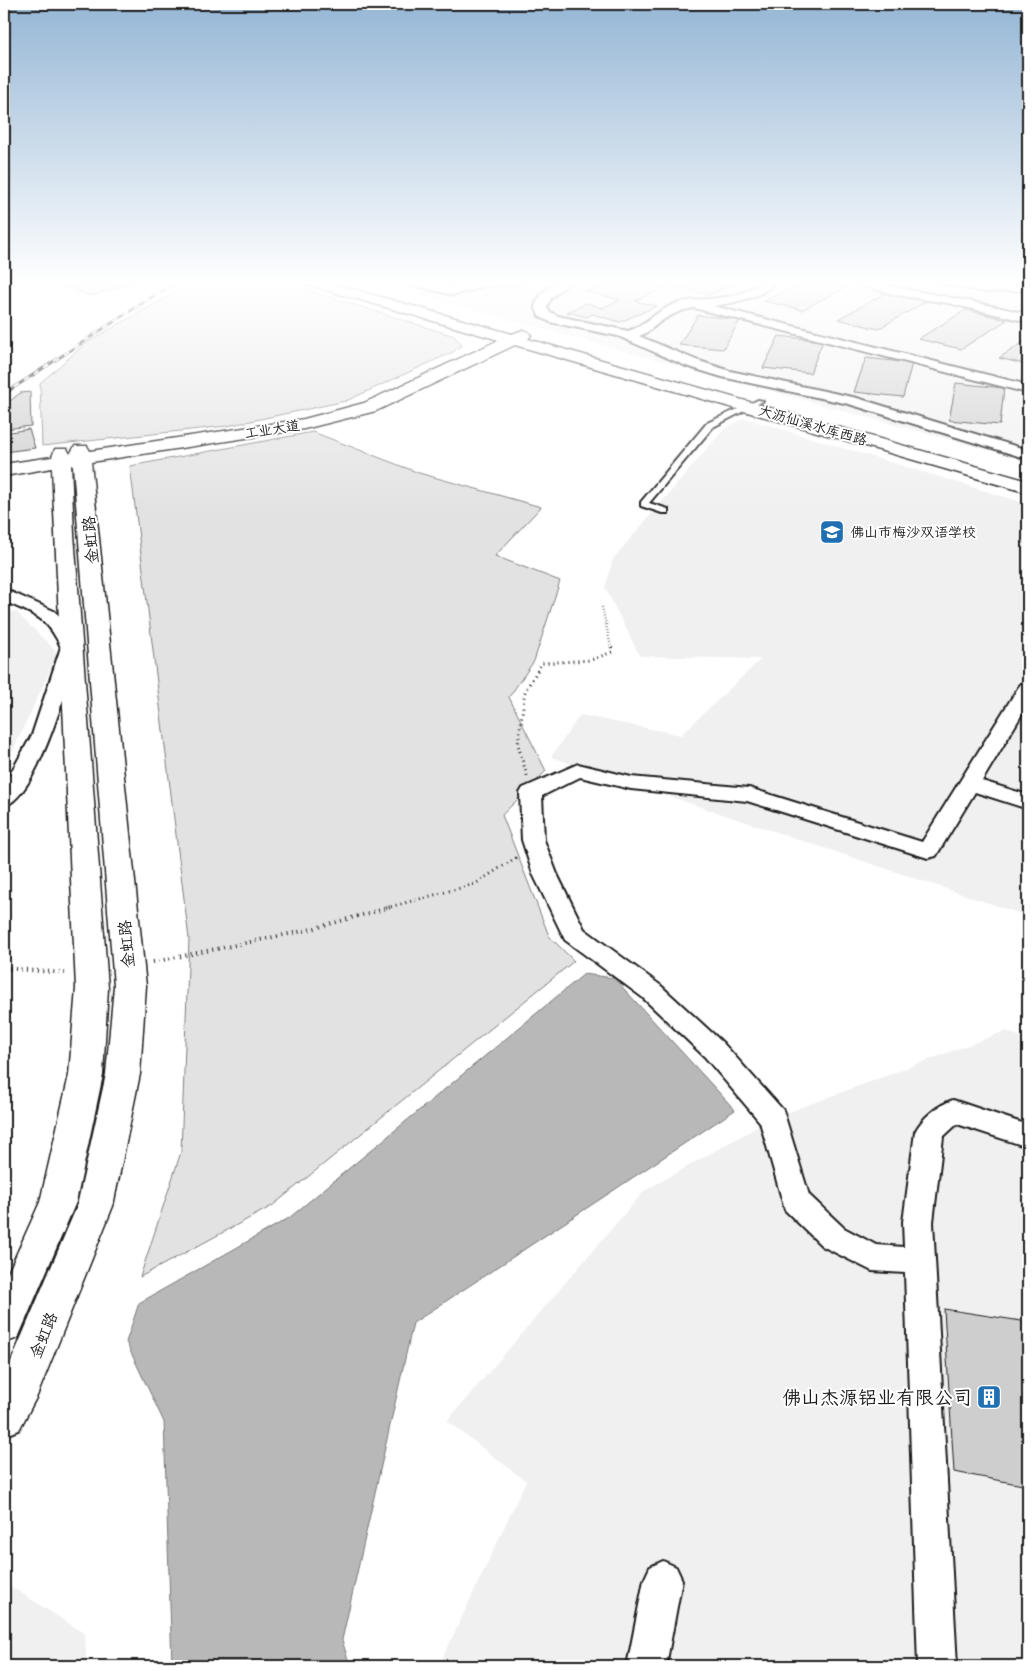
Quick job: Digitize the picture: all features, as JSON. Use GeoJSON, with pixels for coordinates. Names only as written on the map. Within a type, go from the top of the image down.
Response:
{"type":"FeatureCollection","features":[{"type":"Feature","properties":{"kind":"street","name":"工业大道"},"geometry":{"type":"LineString","coordinates":[[4,470],[71,456],[304,424],[338,416],[399,395],[468,359]]}},
{"type":"Feature","properties":{"kind":"street","name":"大沥仙溪水库西路"},"geometry":{"type":"LineString","coordinates":[[597,359],[755,404],[1028,487]]}},
{"type":"Feature","properties":{"kind":"street"},"geometry":{"type":"LineString","coordinates":[[682,359],[718,371],[852,401],[1028,455]]}},
{"type":"Feature","properties":{"kind":"street"},"geometry":{"type":"LineString","coordinates":[[909,359],[1028,389]]}},
{"type":"Feature","properties":{"kind":"street"},"geometry":{"type":"LineString","coordinates":[[755,404],[1028,477]]}},
{"type":"Feature","properties":{"kind":"street"},"geometry":{"type":"LineString","coordinates":[[4,461],[71,456]]}},
{"type":"Feature","properties":{"kind":"street","name":"金虹路"},"geometry":{"type":"LineString","coordinates":[[4,1416],[23,1383],[95,1206],[123,1074],[130,986],[71,456]]}},
{"type":"Feature","properties":{"kind":"street","name":"金虹路"},"geometry":{"type":"LineString","coordinates":[[4,1325],[58,1202],[86,1075],[91,975],[71,456]]}},
{"type":"Feature","properties":{"kind":"street"},"geometry":{"type":"LineString","coordinates":[[4,594],[48,615],[60,626],[70,647],[42,735],[13,788],[4,799]]}},
{"type":"Feature","properties":{"kind":"street"},"geometry":{"type":"LineString","coordinates":[[920,1261],[872,1258],[833,1237],[796,1202],[773,1118],[714,1050],[651,991],[574,934],[545,874],[535,845],[531,793],[578,770],[631,783],[749,795],[928,851],[1028,688]]}},
{"type":"Feature","properties":{"kind":"street"},"geometry":{"type":"LineString","coordinates":[[970,784],[1028,802]]}},
{"type":"Feature","properties":{"kind":"street"},"geometry":{"type":"LineString","coordinates":[[937,1666],[918,1222],[929,1132],[953,1111],[1028,1136]]}},
{"type":"Feature","properties":{"kind":"street"},"geometry":{"type":"LineString","coordinates":[[646,1666],[663,1580]]}},
{"type":"Feature","properties":{"kind":"lane"},"geometry":{"type":"LineString","coordinates":[[665,511],[644,504],[710,425],[755,404]]}},
{"type":"Feature","properties":{"kind":"path"},"geometry":{"type":"LineString","coordinates":[[531,793],[518,745],[525,691],[542,663],[591,660],[612,652],[602,606]]}},
{"type":"Feature","properties":{"kind":"path"},"geometry":{"type":"LineString","coordinates":[[128,967],[308,930],[475,884],[535,845]]}},
{"type":"Feature","properties":{"kind":"path"},"geometry":{"type":"LineString","coordinates":[[4,968],[91,975]]}},
{"type":"Feature","properties":{"kind":"shaded area"},"geometry":{"type":"Polygon","coordinates":[[[68,359],[438,359],[346,401],[227,426],[42,446],[40,383],[68,359]]]}},
{"type":"Feature","properties":{"kind":"shaded area"},"geometry":{"type":"Polygon","coordinates":[[[653,359],[1028,359],[1028,461],[653,359]]]}},
{"type":"Feature","properties":{"kind":"shaded area"},"geometry":{"type":"Polygon","coordinates":[[[745,418],[1028,504],[1028,916],[551,757],[580,715],[681,735],[761,659],[640,656],[605,588],[613,559],[724,429],[745,418]]]}},
{"type":"Feature","properties":{"kind":"shaded area"},"geometry":{"type":"Polygon","coordinates":[[[313,432],[419,473],[541,507],[495,556],[560,581],[534,661],[509,697],[546,771],[502,815],[549,936],[574,961],[272,1206],[140,1277],[181,1152],[189,939],[130,466],[313,432]]]}},
{"type":"Feature","properties":{"kind":"shaded area"},"geometry":{"type":"Polygon","coordinates":[[[4,611],[16,612],[58,653],[4,770],[4,611]]]}},
{"type":"Feature","properties":{"kind":"shaded area"},"geometry":{"type":"Polygon","coordinates":[[[584,974],[614,978],[735,1110],[413,1323],[342,1640],[350,1666],[172,1666],[164,1422],[126,1342],[139,1303],[289,1218],[584,974]]]}},
{"type":"Feature","properties":{"kind":"shaded area"},"geometry":{"type":"Polygon","coordinates":[[[1006,1031],[1028,1040],[1028,1666],[439,1666],[526,1481],[447,1421],[644,1191],[773,1118],[1006,1031]]]}},
{"type":"Feature","properties":{"kind":"shaded area"},"geometry":{"type":"Polygon","coordinates":[[[4,1582],[85,1634],[87,1666],[4,1666],[4,1582]]]}},
{"type":"Feature","properties":{"kind":"building"},"geometry":{"type":"Polygon","coordinates":[[[768,359],[816,359],[810,373],[763,368],[768,359]]]}},
{"type":"Feature","properties":{"kind":"building"},"geometry":{"type":"Polygon","coordinates":[[[866,359],[912,363],[903,397],[854,392],[866,359]]]}},
{"type":"Feature","properties":{"kind":"building"},"geometry":{"type":"Polygon","coordinates":[[[1003,359],[1028,359],[1028,365],[1003,359]]]}},
{"type":"Feature","properties":{"kind":"building"},"geometry":{"type":"Polygon","coordinates":[[[956,383],[1004,388],[1000,425],[949,420],[956,383]]]}},
{"type":"Feature","properties":{"kind":"building"},"geometry":{"type":"Polygon","coordinates":[[[30,392],[31,426],[4,429],[4,406],[20,393],[30,392]]]}},
{"type":"Feature","properties":{"kind":"building"},"geometry":{"type":"Polygon","coordinates":[[[29,429],[35,448],[4,452],[4,433],[29,429]]]}},
{"type":"Feature","properties":{"kind":"building","name":"佛山杰源铝业有限公司"},"geometry":{"type":"Polygon","coordinates":[[[944,1309],[1028,1322],[1028,1486],[954,1472],[944,1309]]]}},
{"type":"Feature","properties":{"kind":"railway"},"geometry":{"type":"LineString","coordinates":[[4,394],[57,359]]}},
{"type":"Feature","properties":{"kind":"place","name":"佛山市梅沙双语学校"},"geometry":{"type":"Point","coordinates":[832,532]}},
{"type":"Feature","properties":{"kind":"place","name":"佛山杰源铝业有限公司"},"geometry":{"type":"Point","coordinates":[989,1397]}}]}
